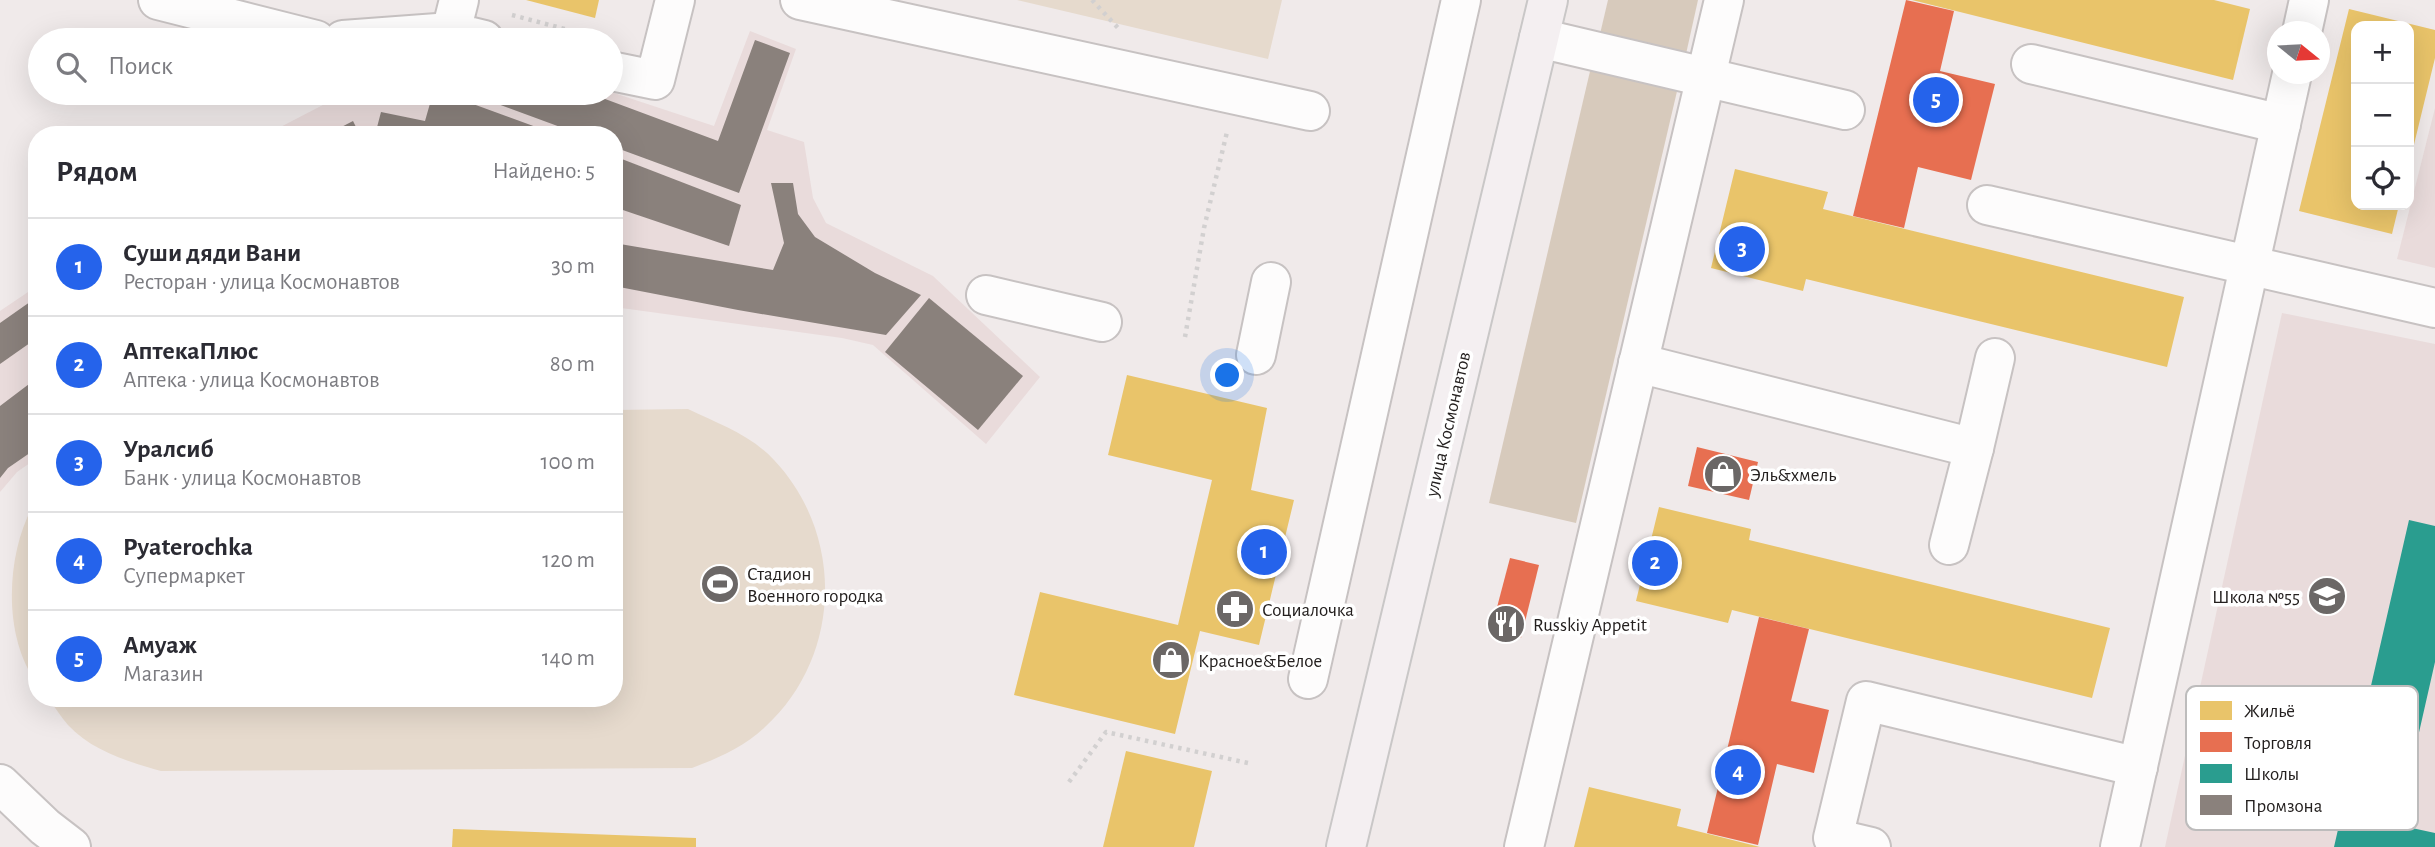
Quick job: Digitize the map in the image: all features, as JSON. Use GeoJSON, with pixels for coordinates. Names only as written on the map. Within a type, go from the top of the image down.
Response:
{"type":"FeatureCollection","features":[{"type":"Feature","properties":{"kind":"main road","name":"улица Космонавтов"},"geometry":{"type":"LineString","coordinates":[[1346,847],[1548,0]]}},
{"type":"Feature","properties":{"kind":"lane"},"geometry":{"type":"LineString","coordinates":[[158,0],[269,28]]}},
{"type":"Feature","properties":{"kind":"lane"},"geometry":{"type":"LineString","coordinates":[[623,64],[655,80],[675,0]]}},
{"type":"Feature","properties":{"kind":"lane"},"geometry":{"type":"LineString","coordinates":[[800,0],[1310,111]]}},
{"type":"Feature","properties":{"kind":"lane"},"geometry":{"type":"LineString","coordinates":[[1308,680],[1461,0]]}},
{"type":"Feature","properties":{"kind":"lane"},"geometry":{"type":"LineString","coordinates":[[1524,847],[1724,0]]}},
{"type":"Feature","properties":{"kind":"lane"},"geometry":{"type":"LineString","coordinates":[[2304,21],[2309,0]]}},
{"type":"Feature","properties":{"kind":"lane"},"geometry":{"type":"LineString","coordinates":[[431,28],[476,22]]}},
{"type":"Feature","properties":{"kind":"lane"},"geometry":{"type":"LineString","coordinates":[[1539,38],[1844,110]]}},
{"type":"Feature","properties":{"kind":"lane"},"geometry":{"type":"LineString","coordinates":[[2031,64],[2281,124]]}},
{"type":"Feature","properties":{"kind":"lane"},"geometry":{"type":"LineString","coordinates":[[2120,847],[2290,84]]}},
{"type":"Feature","properties":{"kind":"lane"},"geometry":{"type":"LineString","coordinates":[[1987,205],[2435,308]]}},
{"type":"Feature","properties":{"kind":"lane"},"geometry":{"type":"LineString","coordinates":[[1256,355],[1271,282]]}},
{"type":"Feature","properties":{"kind":"lane"},"geometry":{"type":"LineString","coordinates":[[986,295],[1102,322]]}},
{"type":"Feature","properties":{"kind":"lane"},"geometry":{"type":"LineString","coordinates":[[1950,545],[1994,358]]}},
{"type":"Feature","properties":{"kind":"lane"},"geometry":{"type":"LineString","coordinates":[[1638,363],[1974,447]]}},
{"type":"Feature","properties":{"kind":"lane"},"geometry":{"type":"LineString","coordinates":[[1871,847],[1833,838],[1866,701],[2138,767]]}},
{"type":"Feature","properties":{"kind":"lane"},"geometry":{"type":"LineString","coordinates":[[0,784],[50,840]]}},
{"type":"Feature","properties":{"kind":"path"},"geometry":{"type":"LineString","coordinates":[[476,22],[500,28]]}},
{"type":"Feature","properties":{"kind":"path"},"geometry":{"type":"LineString","coordinates":[[1185,337],[1204,228],[1236,94]]}},
{"type":"Feature","properties":{"kind":"path"},"geometry":{"type":"LineString","coordinates":[[1069,782],[1106,732],[1248,763]]}},
{"type":"Feature","properties":{"kind":"shaded area"},"geometry":{"type":"Polygon","coordinates":[[[1017,0],[1282,0],[1268,59],[1017,0]]]}},
{"type":"Feature","properties":{"kind":"shaded area"},"geometry":{"type":"Polygon","coordinates":[[[1608,0],[1698,0],[1686,54],[1600,34],[1608,0]]]}},
{"type":"Feature","properties":{"kind":"shaded area"},"geometry":{"type":"Polygon","coordinates":[[[750,31],[796,49],[767,130],[804,142],[813,198],[826,223],[933,276],[1040,377],[986,444],[873,345],[842,338],[623,308],[623,126],[282,126],[323,105],[623,105],[623,96],[714,126],[750,31]]]}},
{"type":"Feature","properties":{"kind":"shaded area"},"geometry":{"type":"Polygon","coordinates":[[[1591,67],[1678,87],[1576,523],[1489,503],[1591,67]]]}},
{"type":"Feature","properties":{"kind":"shaded area"},"geometry":{"type":"Polygon","coordinates":[[[2435,108],[2435,268],[2397,259],[2409,210],[2414,210],[2414,191],[2435,108]]]}},
{"type":"Feature","properties":{"kind":"shaded area"},"geometry":{"type":"Polygon","coordinates":[[[28,292],[28,464],[17,472],[0,492],[0,311],[28,292]]]}},
{"type":"Feature","properties":{"kind":"shaded area","name":"Школа №55"},"geometry":{"type":"Polygon","coordinates":[[[2282,313],[2435,344],[2435,847],[2165,847],[2186,751],[2186,830],[2418,830],[2418,686],[2200,686],[2282,313]]]}},
{"type":"Feature","properties":{"kind":"shaded area","name":"Стадион Военного городка"},"geometry":{"type":"Polygon","coordinates":[[[688,409],[745,437],[765,451],[797,490],[813,524],[823,559],[825,595],[820,632],[809,666],[790,699],[765,727],[740,746],[721,756],[692,768],[161,771],[124,759],[88,742],[68,725],[55,707],[623,707],[623,410],[688,409]]]}},
{"type":"Feature","properties":{"kind":"shaded area"},"geometry":{"type":"Polygon","coordinates":[[[28,517],[28,669],[17,641],[12,591],[19,541],[28,517]]]}},
{"type":"Feature","properties":{"kind":"building: Жильё"},"geometry":{"type":"Polygon","coordinates":[[[526,0],[599,0],[595,18],[526,0]]]}},
{"type":"Feature","properties":{"kind":"building: Жильё"},"geometry":{"type":"Polygon","coordinates":[[[1912,0],[2214,0],[2250,9],[2233,80],[1912,0]]]}},
{"type":"Feature","properties":{"kind":"building: Жильё"},"geometry":{"type":"Polygon","coordinates":[[[2349,9],[2398,21],[2351,21],[2351,210],[2398,210],[2392,234],[2299,211],[2349,9]]]}},
{"type":"Feature","properties":{"kind":"building: Жильё"},"geometry":{"type":"Polygon","coordinates":[[[2414,25],[2435,30],[2435,58],[2414,145],[2414,25]]]}},
{"type":"Feature","properties":{"kind":"building: Жильё"},"geometry":{"type":"Polygon","coordinates":[[[1735,169],[1828,192],[1823,209],[2184,297],[2167,367],[1806,279],[1803,291],[1711,268],[1735,169]]]}},
{"type":"Feature","properties":{"kind":"building: Жильё"},"geometry":{"type":"Polygon","coordinates":[[[1127,375],[1267,408],[1251,490],[1294,500],[1259,645],[1200,631],[1175,734],[1014,695],[1040,592],[1178,625],[1212,480],[1108,455],[1127,375]]]}},
{"type":"Feature","properties":{"kind":"building: Жильё"},"geometry":{"type":"Polygon","coordinates":[[[1659,507],[1751,529],[1749,540],[2110,628],[2092,698],[1732,610],[1728,623],[1636,601],[1659,507]]]}},
{"type":"Feature","properties":{"kind":"building: Жильё"},"geometry":{"type":"Polygon","coordinates":[[[1126,751],[1212,771],[1194,847],[1103,847],[1126,751]]]}},
{"type":"Feature","properties":{"kind":"building: Жильё"},"geometry":{"type":"Polygon","coordinates":[[[1589,787],[1681,809],[1677,826],[1760,847],[1574,847],[1589,787]]]}},
{"type":"Feature","properties":{"kind":"building: Жильё"},"geometry":{"type":"Polygon","coordinates":[[[453,829],[696,838],[696,847],[452,847],[453,829]]]}},
{"type":"Feature","properties":{"kind":"building: Торговля"},"geometry":{"type":"Polygon","coordinates":[[[1906,0],[1954,11],[1940,71],[1995,84],[1971,180],[1918,167],[1904,228],[1853,216],[1906,0]]]}},
{"type":"Feature","properties":{"kind":"building: Торговля","name":"Эль&хмель"},"geometry":{"type":"Polygon","coordinates":[[[1697,447],[1758,462],[1749,500],[1688,486],[1697,447]]]}},
{"type":"Feature","properties":{"kind":"building: Торговля"},"geometry":{"type":"Polygon","coordinates":[[[1510,558],[1539,565],[1521,638],[1491,630],[1510,558]]]}},
{"type":"Feature","properties":{"kind":"building: Торговля"},"geometry":{"type":"Polygon","coordinates":[[[1759,617],[1809,629],[1791,701],[1829,710],[1814,773],[1777,764],[1758,845],[1707,833],[1759,617]]]}},
{"type":"Feature","properties":{"kind":"building: Школы"},"geometry":{"type":"Polygon","coordinates":[[[2409,520],[2435,526],[2435,662],[2418,737],[2418,686],[2371,686],[2409,520]]]}},
{"type":"Feature","properties":{"kind":"building: Школы"},"geometry":{"type":"Polygon","coordinates":[[[2418,829],[2435,833],[2435,847],[2334,847],[2338,830],[2418,829]]]}},
{"type":"Feature","properties":{"kind":"building: Промзона"},"geometry":{"type":"Polygon","coordinates":[[[755,40],[790,53],[739,193],[623,150],[623,126],[558,126],[501,105],[621,105],[718,141],[755,40]]]}},
{"type":"Feature","properties":{"kind":"building: Промзона"},"geometry":{"type":"Polygon","coordinates":[[[430,105],[476,105],[533,126],[377,126],[381,112],[425,121],[430,105]]]}},
{"type":"Feature","properties":{"kind":"building: Промзона"},"geometry":{"type":"Polygon","coordinates":[[[623,159],[741,205],[729,246],[623,210],[623,159]]]}},
{"type":"Feature","properties":{"kind":"building: Промзона"},"geometry":{"type":"Polygon","coordinates":[[[771,183],[793,183],[798,214],[815,237],[875,273],[921,295],[886,335],[623,288],[623,245],[773,270],[784,243],[771,183]]]}},
{"type":"Feature","properties":{"kind":"building: Промзона"},"geometry":{"type":"Polygon","coordinates":[[[929,298],[1023,376],[978,430],[885,352],[929,298]]]}},
{"type":"Feature","properties":{"kind":"building: Промзона"},"geometry":{"type":"Polygon","coordinates":[[[28,303],[28,344],[0,364],[0,323],[28,303]]]}},
{"type":"Feature","properties":{"kind":"building: Промзона"},"geometry":{"type":"Polygon","coordinates":[[[28,385],[28,454],[8,468],[0,478],[0,406],[28,385]]]}},
{"type":"Feature","properties":{"kind":"place","name":"Амуаж"},"geometry":{"type":"Point","coordinates":[1936,100]}},
{"type":"Feature","properties":{"kind":"place","name":"Уралсиб"},"geometry":{"type":"Point","coordinates":[1742,249]}},
{"type":"Feature","properties":{"kind":"place","name":"Эль&хмель"},"geometry":{"type":"Point","coordinates":[1723,474]}},
{"type":"Feature","properties":{"kind":"place","name":"Суши дяди Вани"},"geometry":{"type":"Point","coordinates":[1264,552]}},
{"type":"Feature","properties":{"kind":"place","name":"АптекаПлюс"},"geometry":{"type":"Point","coordinates":[1655,563]}},
{"type":"Feature","properties":{"kind":"place","name":"Стадион Военного городка"},"geometry":{"type":"Point","coordinates":[720,584]}},
{"type":"Feature","properties":{"kind":"place","name":"Школа №55"},"geometry":{"type":"Point","coordinates":[2327,596]}},
{"type":"Feature","properties":{"kind":"place","name":"Социалочка"},"geometry":{"type":"Point","coordinates":[1235,609]}},
{"type":"Feature","properties":{"kind":"place","name":"Russkiy Appetit"},"geometry":{"type":"Point","coordinates":[1506,624]}},
{"type":"Feature","properties":{"kind":"place","name":"Красное&Белое"},"geometry":{"type":"Point","coordinates":[1171,660]}},
{"type":"Feature","properties":{"kind":"place","name":"Pyaterochka"},"geometry":{"type":"Point","coordinates":[1738,772]}}]}
